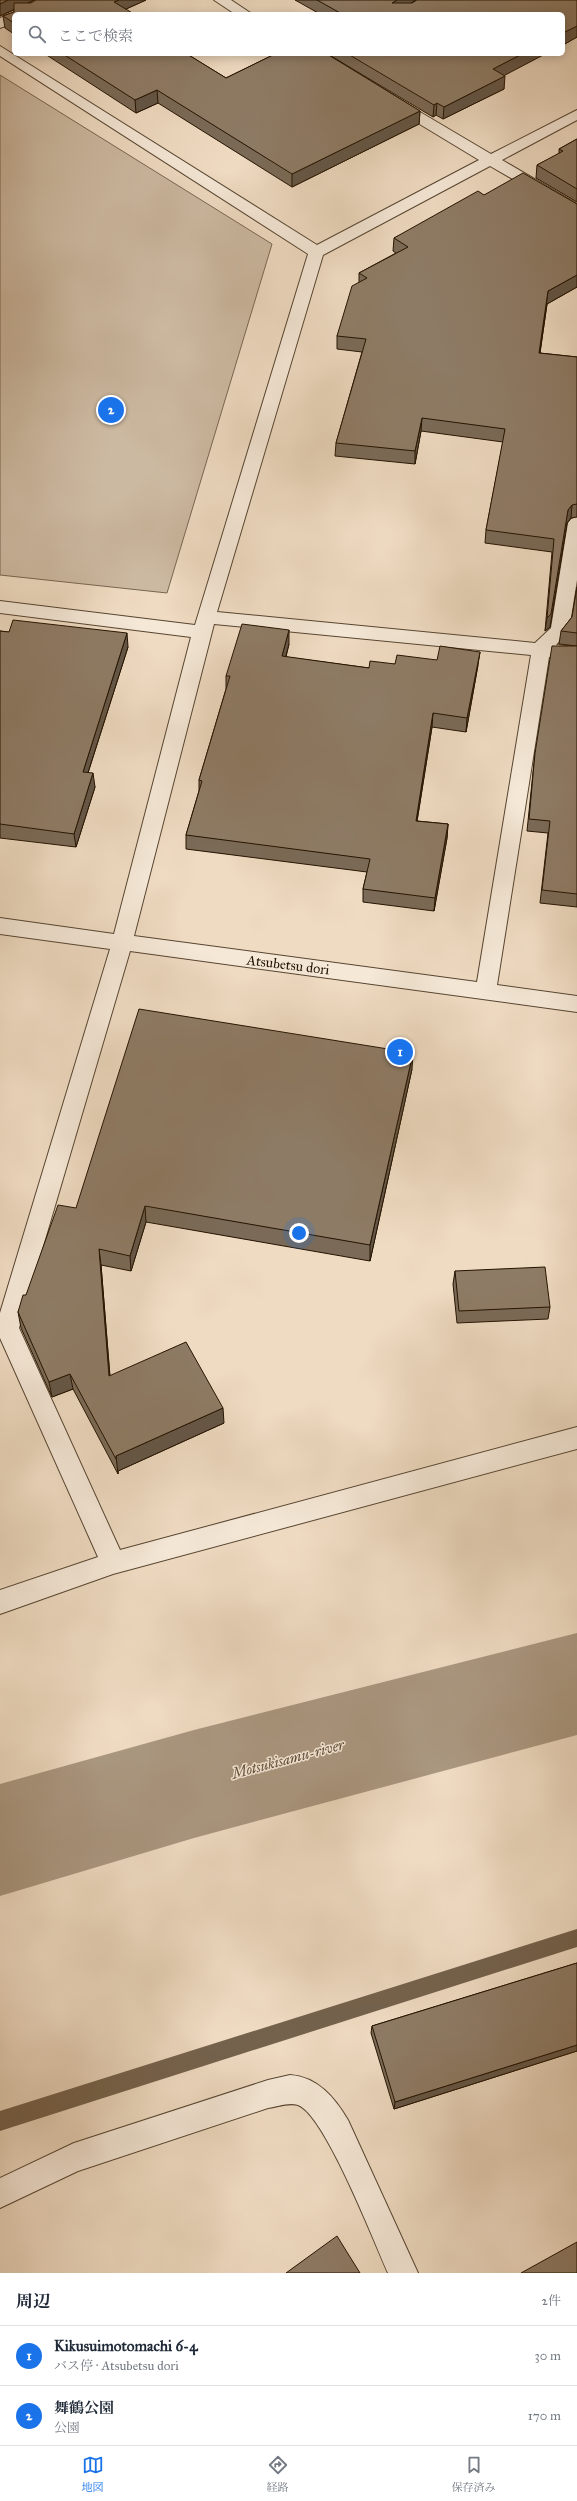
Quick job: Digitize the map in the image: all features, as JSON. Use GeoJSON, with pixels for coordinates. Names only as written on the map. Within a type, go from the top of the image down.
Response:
{"type":"FeatureCollection","features":[{"type":"Feature","properties":{"kind":"street"},"geometry":{"type":"LineString","coordinates":[[221,0],[242,12]]}},
{"type":"Feature","properties":{"kind":"street"},"geometry":{"type":"LineString","coordinates":[[0,24],[12,18]]}},
{"type":"Feature","properties":{"kind":"street"},"geometry":{"type":"LineString","coordinates":[[0,50],[316,252]]}},
{"type":"Feature","properties":{"kind":"street"},"geometry":{"type":"LineString","coordinates":[[381,95],[488,160],[577,211]]}},
{"type":"Feature","properties":{"kind":"street"},"geometry":{"type":"LineString","coordinates":[[113,1563],[3,1327],[122,943],[204,624],[316,252],[577,114]]}},
{"type":"Feature","properties":{"kind":"street"},"geometry":{"type":"LineString","coordinates":[[486,991],[541,648],[560,630],[577,523]]}},
{"type":"Feature","properties":{"kind":"street"},"geometry":{"type":"LineString","coordinates":[[0,607],[204,624],[541,648],[577,653]]}},
{"type":"Feature","properties":{"kind":"street","name":"Atsubetsu dori"},"geometry":{"type":"LineString","coordinates":[[0,926],[577,1004]]}},
{"type":"Feature","properties":{"kind":"street"},"geometry":{"type":"LineString","coordinates":[[0,1602],[113,1563],[577,1438]]}},
{"type":"Feature","properties":{"kind":"street"},"geometry":{"type":"LineString","coordinates":[[0,2193],[74,2158],[268,2094],[293,2090],[309,2096],[325,2109],[338,2130],[403,2273]]}},
{"type":"Feature","properties":{"kind":"shaded area"},"geometry":{"type":"Polygon","coordinates":[[[0,75],[272,244],[167,593],[0,575],[0,75]]]}},
{"type":"Feature","properties":{"kind":"building"},"geometry":{"type":"Polygon","coordinates":[[[0,0],[8,0],[0,4],[0,0]]]}},
{"type":"Feature","properties":{"kind":"building"},"geometry":{"type":"Polygon","coordinates":[[[36,0],[119,0],[114,2],[131,12],[14,12],[14,3],[31,3],[36,0]]]}},
{"type":"Feature","properties":{"kind":"building"},"geometry":{"type":"Polygon","coordinates":[[[317,0],[397,0],[392,3],[412,3],[417,0],[577,0],[577,26],[565,32],[565,12],[338,12],[317,0]]]}},
{"type":"Feature","properties":{"kind":"building"},"geometry":{"type":"Polygon","coordinates":[[[12,13],[12,22],[3,16],[12,13]]]}},
{"type":"Feature","properties":{"kind":"building"},"geometry":{"type":"Polygon","coordinates":[[[66,56],[190,56],[226,78],[271,56],[330,56],[420,111],[292,174],[157,90],[135,100],[66,56]]]}},
{"type":"Feature","properties":{"kind":"building"},"geometry":{"type":"Polygon","coordinates":[[[351,56],[518,56],[493,69],[505,76],[444,107],[437,103],[434,105],[351,56]]]}},
{"type":"Feature","properties":{"kind":"building"},"geometry":{"type":"Polygon","coordinates":[[[577,139],[577,189],[537,165],[563,151],[559,149],[577,139]]]}},
{"type":"Feature","properties":{"kind":"building"},"geometry":{"type":"Polygon","coordinates":[[[523,173],[577,204],[577,275],[548,291],[539,353],[577,357],[577,504],[572,505],[568,510],[551,614],[547,618],[554,539],[486,530],[505,429],[422,418],[415,451],[336,443],[366,339],[337,336],[352,286],[367,278],[359,273],[408,247],[394,238],[478,191],[484,195],[523,173]]]}},
{"type":"Feature","properties":{"kind":"building"},"geometry":{"type":"Polygon","coordinates":[[[577,587],[577,633],[561,631],[572,617],[577,587]]]}},
{"type":"Feature","properties":{"kind":"building"},"geometry":{"type":"Polygon","coordinates":[[[13,620],[127,633],[83,772],[93,773],[74,834],[0,824],[0,631],[9,632],[13,620]]]}},
{"type":"Feature","properties":{"kind":"building"},"geometry":{"type":"Polygon","coordinates":[[[242,624],[289,630],[282,656],[369,668],[370,661],[395,664],[397,655],[437,660],[440,646],[480,652],[467,718],[433,713],[416,821],[448,824],[435,898],[363,889],[370,859],[186,835],[202,781],[199,780],[230,676],[226,676],[242,624]]]}},
{"type":"Feature","properties":{"kind":"building"},"geometry":{"type":"Polygon","coordinates":[[[552,646],[577,646],[577,894],[542,890],[550,821],[529,819],[535,753],[552,646]]]}},
{"type":"Feature","properties":{"kind":"building"},"geometry":{"type":"Polygon","coordinates":[[[139,1009],[413,1053],[370,1245],[145,1206],[130,1256],[99,1249],[109,1376],[186,1342],[223,1408],[116,1456],[116,1459],[70,1374],[49,1382],[18,1312],[23,1295],[26,1295],[58,1205],[76,1208],[139,1009]]]}},
{"type":"Feature","properties":{"kind":"building"},"geometry":{"type":"Polygon","coordinates":[[[545,1267],[550,1307],[459,1311],[455,1271],[545,1267]]]}},
{"type":"Feature","properties":{"kind":"building"},"geometry":{"type":"Polygon","coordinates":[[[577,1963],[577,2045],[395,2102],[372,2026],[577,1963]]]}},
{"type":"Feature","properties":{"kind":"building"},"geometry":{"type":"Polygon","coordinates":[[[337,2236],[360,2273],[286,2273],[337,2236]]]}},
{"type":"Feature","properties":{"kind":"building"},"geometry":{"type":"Polygon","coordinates":[[[577,2242],[577,2273],[521,2273],[577,2242]]]}},
{"type":"Feature","properties":{"kind":"waterway","name":"Motsukisamu-river"},"geometry":{"type":"LineString","coordinates":[[0,1840],[194,1784],[577,1684]]}},
{"type":"Feature","properties":{"kind":"waterway"},"geometry":{"type":"LineString","coordinates":[[0,2121],[577,1938]]}},
{"type":"Feature","properties":{"kind":"place","name":"舞鶴公園"},"geometry":{"type":"Point","coordinates":[111,410]}},
{"type":"Feature","properties":{"kind":"place","name":"Kikusuimotomachi 6-4"},"geometry":{"type":"Point","coordinates":[400,1052]}}]}
